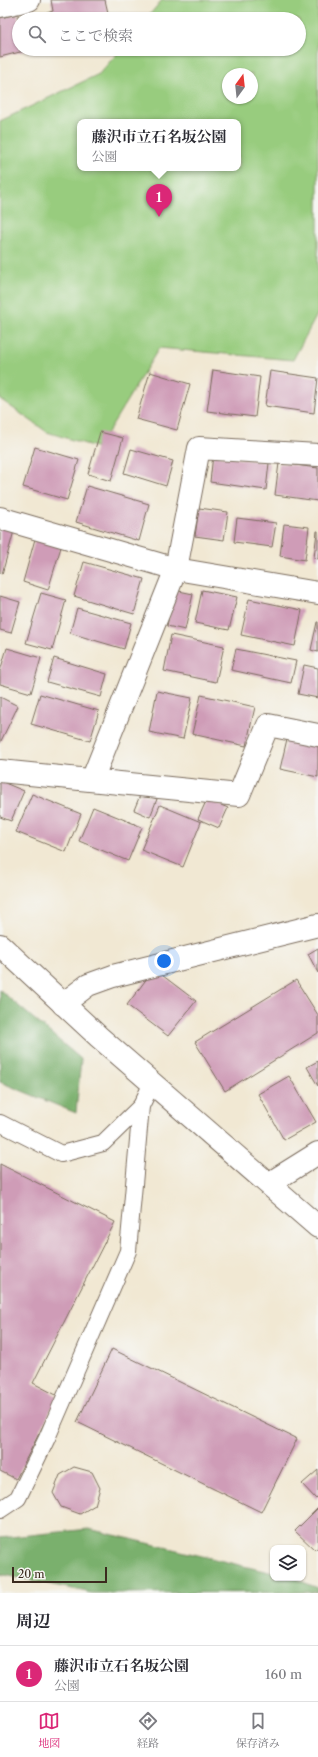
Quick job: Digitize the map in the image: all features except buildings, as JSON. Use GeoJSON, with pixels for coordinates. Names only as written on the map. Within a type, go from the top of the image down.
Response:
{"type":"FeatureCollection","features":[{"type":"Feature","properties":{"kind":"street"},"geometry":{"type":"LineString","coordinates":[[92,780],[176,569],[199,448],[318,455]]}},
{"type":"Feature","properties":{"kind":"street"},"geometry":{"type":"LineString","coordinates":[[0,518],[176,569],[318,593]]}},
{"type":"Feature","properties":{"kind":"street"},"geometry":{"type":"LineString","coordinates":[[0,771],[239,795],[268,725],[318,735]]}},
{"type":"Feature","properties":{"kind":"street"},"geometry":{"type":"LineString","coordinates":[[63,1004],[88,986],[113,976],[318,925]]}},
{"type":"Feature","properties":{"kind":"street"},"geometry":{"type":"LineString","coordinates":[[0,945],[63,1004],[152,1083],[270,1183],[318,1227]]}},
{"type":"Feature","properties":{"kind":"street"},"geometry":{"type":"LineString","coordinates":[[270,1183],[318,1153]]}},
{"type":"Feature","properties":{"kind":"lane"},"geometry":{"type":"LineString","coordinates":[[0,1510],[18,1498],[47,1438],[128,1251],[142,1106],[152,1083]]}},
{"type":"Feature","properties":{"kind":"lane"},"geometry":{"type":"LineString","coordinates":[[0,1123],[62,1154],[103,1143],[142,1106]]}},
{"type":"Feature","properties":{"kind":"green space"},"geometry":{"type":"Polygon","coordinates":[[[162,0],[318,0],[318,313],[293,360],[159,348],[98,448],[47,432],[0,399],[0,121],[99,74],[115,56],[306,56],[306,12],[152,12],[162,0]]]}},
{"type":"Feature","properties":{"kind":"green space"},"geometry":{"type":"Polygon","coordinates":[[[0,990],[81,1059],[76,1113],[0,1082],[0,990]]]}},
{"type":"Feature","properties":{"kind":"green space"},"geometry":{"type":"Polygon","coordinates":[[[89,1529],[270,1572],[270,1581],[300,1581],[318,1588],[318,1592],[92,1593],[0,1574],[0,1538],[89,1529]]]}},
{"type":"Feature","properties":{"kind":"place","name":"藤沢市立石名坂公園"},"geometry":{"type":"Point","coordinates":[159,217]}}]}
